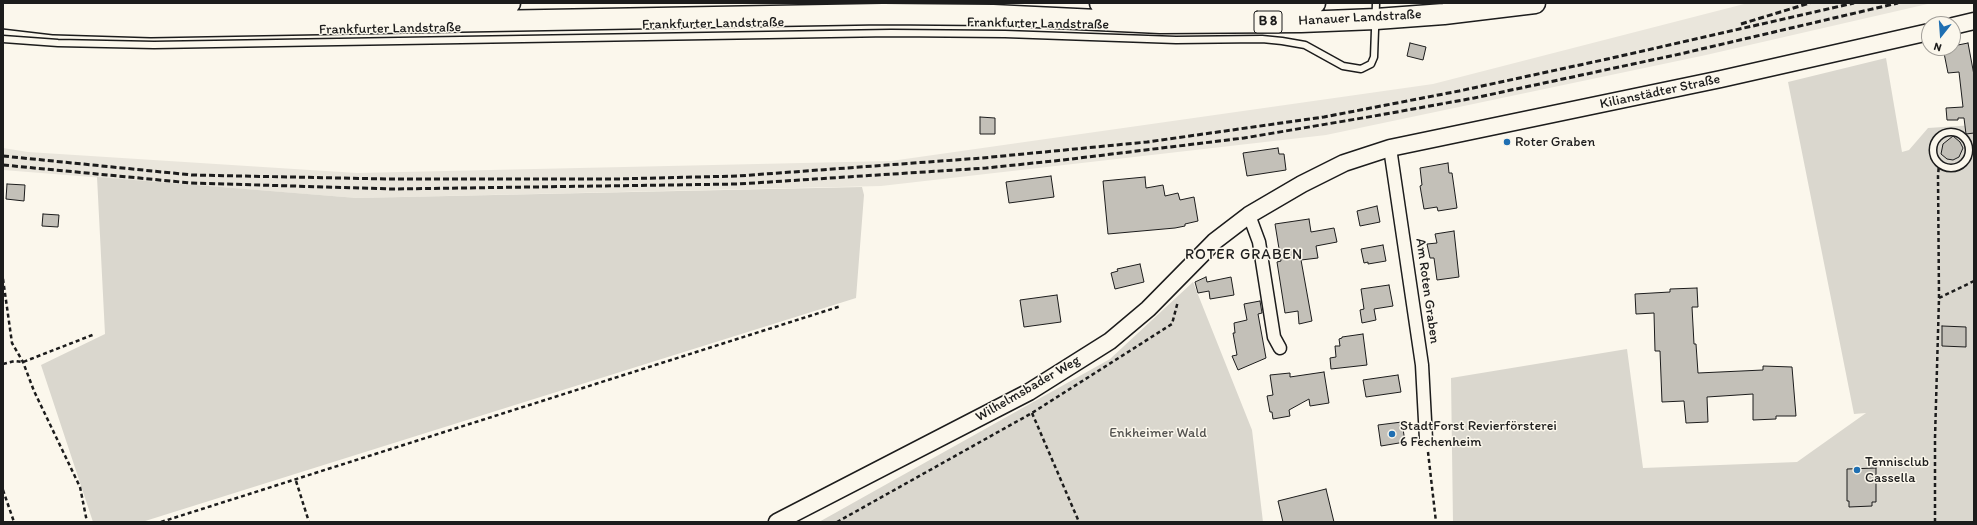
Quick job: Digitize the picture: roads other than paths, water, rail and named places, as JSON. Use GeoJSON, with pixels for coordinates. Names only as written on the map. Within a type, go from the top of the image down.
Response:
{"type":"FeatureCollection","features":[{"type":"Feature","properties":{"kind":"main road"},"geometry":{"type":"LineString","coordinates":[[12,3],[54,7],[149,10],[510,3]]}},
{"type":"Feature","properties":{"kind":"main road","name":"B 8"},"geometry":{"type":"LineString","coordinates":[[1100,3],[1213,5],[1315,3]]}},
{"type":"Feature","properties":{"kind":"main road","name":"Hanauer Landstraße"},"geometry":{"type":"LineString","coordinates":[[3,18],[54,24],[151,27],[883,14],[993,15],[1160,23],[1376,11],[1444,14],[1536,3]]}},
{"type":"Feature","properties":{"kind":"street"},"geometry":{"type":"LineString","coordinates":[[1961,24],[1974,21]]}},
{"type":"Feature","properties":{"kind":"street","name":"Kilianstädter Straße"},"geometry":{"type":"LineString","coordinates":[[1390,148],[1721,79],[1921,34]]}},
{"type":"Feature","properties":{"kind":"street","name":"Wilhelmsbader Weg"},"geometry":{"type":"LineString","coordinates":[[777,522],[1029,392],[1106,343],[1148,309],[1215,241],[1249,215],[1325,172],[1356,159],[1390,148]]}},
{"type":"Feature","properties":{"kind":"street","name":"Am Roten Graben"},"geometry":{"type":"LineString","coordinates":[[1390,148],[1422,365],[1426,439]]}},
{"type":"Feature","properties":{"kind":"street"},"geometry":{"type":"LineString","coordinates":[[1249,215],[1260,242],[1274,337],[1280,348]]}},
{"type":"Feature","properties":{"kind":"lane","name":"Frankfurter Landstraße"},"geometry":{"type":"LineString","coordinates":[[3,39],[58,43],[154,45],[906,33],[1005,34],[1176,40],[1262,39],[1305,45],[1343,66],[1361,69],[1371,64],[1374,57],[1376,11]]}},
{"type":"Feature","properties":{"kind":"lane"},"geometry":{"type":"LineString","coordinates":[[1946,132],[1962,135],[1971,144],[1968,158],[1964,163],[1952,168],[1939,164],[1934,156],[1933,147],[1937,139],[1946,132]]}},
{"type":"Feature","properties":{"kind":"railway"},"geometry":{"type":"LineString","coordinates":[[1741,24],[1810,3]]}},
{"type":"Feature","properties":{"kind":"railway"},"geometry":{"type":"LineString","coordinates":[[3,156],[192,175],[389,179],[615,179],[738,176],[982,158],[1147,142],[1324,117],[1459,91],[1854,3]]}},
{"type":"Feature","properties":{"kind":"railway"},"geometry":{"type":"LineString","coordinates":[[3,165],[191,183],[393,189],[738,184],[986,168],[1244,138],[1474,98],[1680,54],[1898,3]]}},
{"type":"Feature","properties":{"kind":"place","name":"Roter Graben"},"geometry":{"type":"Point","coordinates":[1507,142]}},
{"type":"Feature","properties":{"kind":"place","name":"StadtForst Revierförsterei 6 Fechenheim"},"geometry":{"type":"Point","coordinates":[1392,434]}},
{"type":"Feature","properties":{"kind":"place","name":"Tennisclub Cassella"},"geometry":{"type":"Point","coordinates":[1857,470]}},
{"type":"Feature","properties":{"kind":"district","name":"ROTER GRABEN"},"geometry":{"type":"Point","coordinates":[1244,255]}},
{"type":"Feature","properties":{"kind":"park label","name":"Enkheimer Wald"},"geometry":{"type":"Point","coordinates":[1158,433]}}]}
